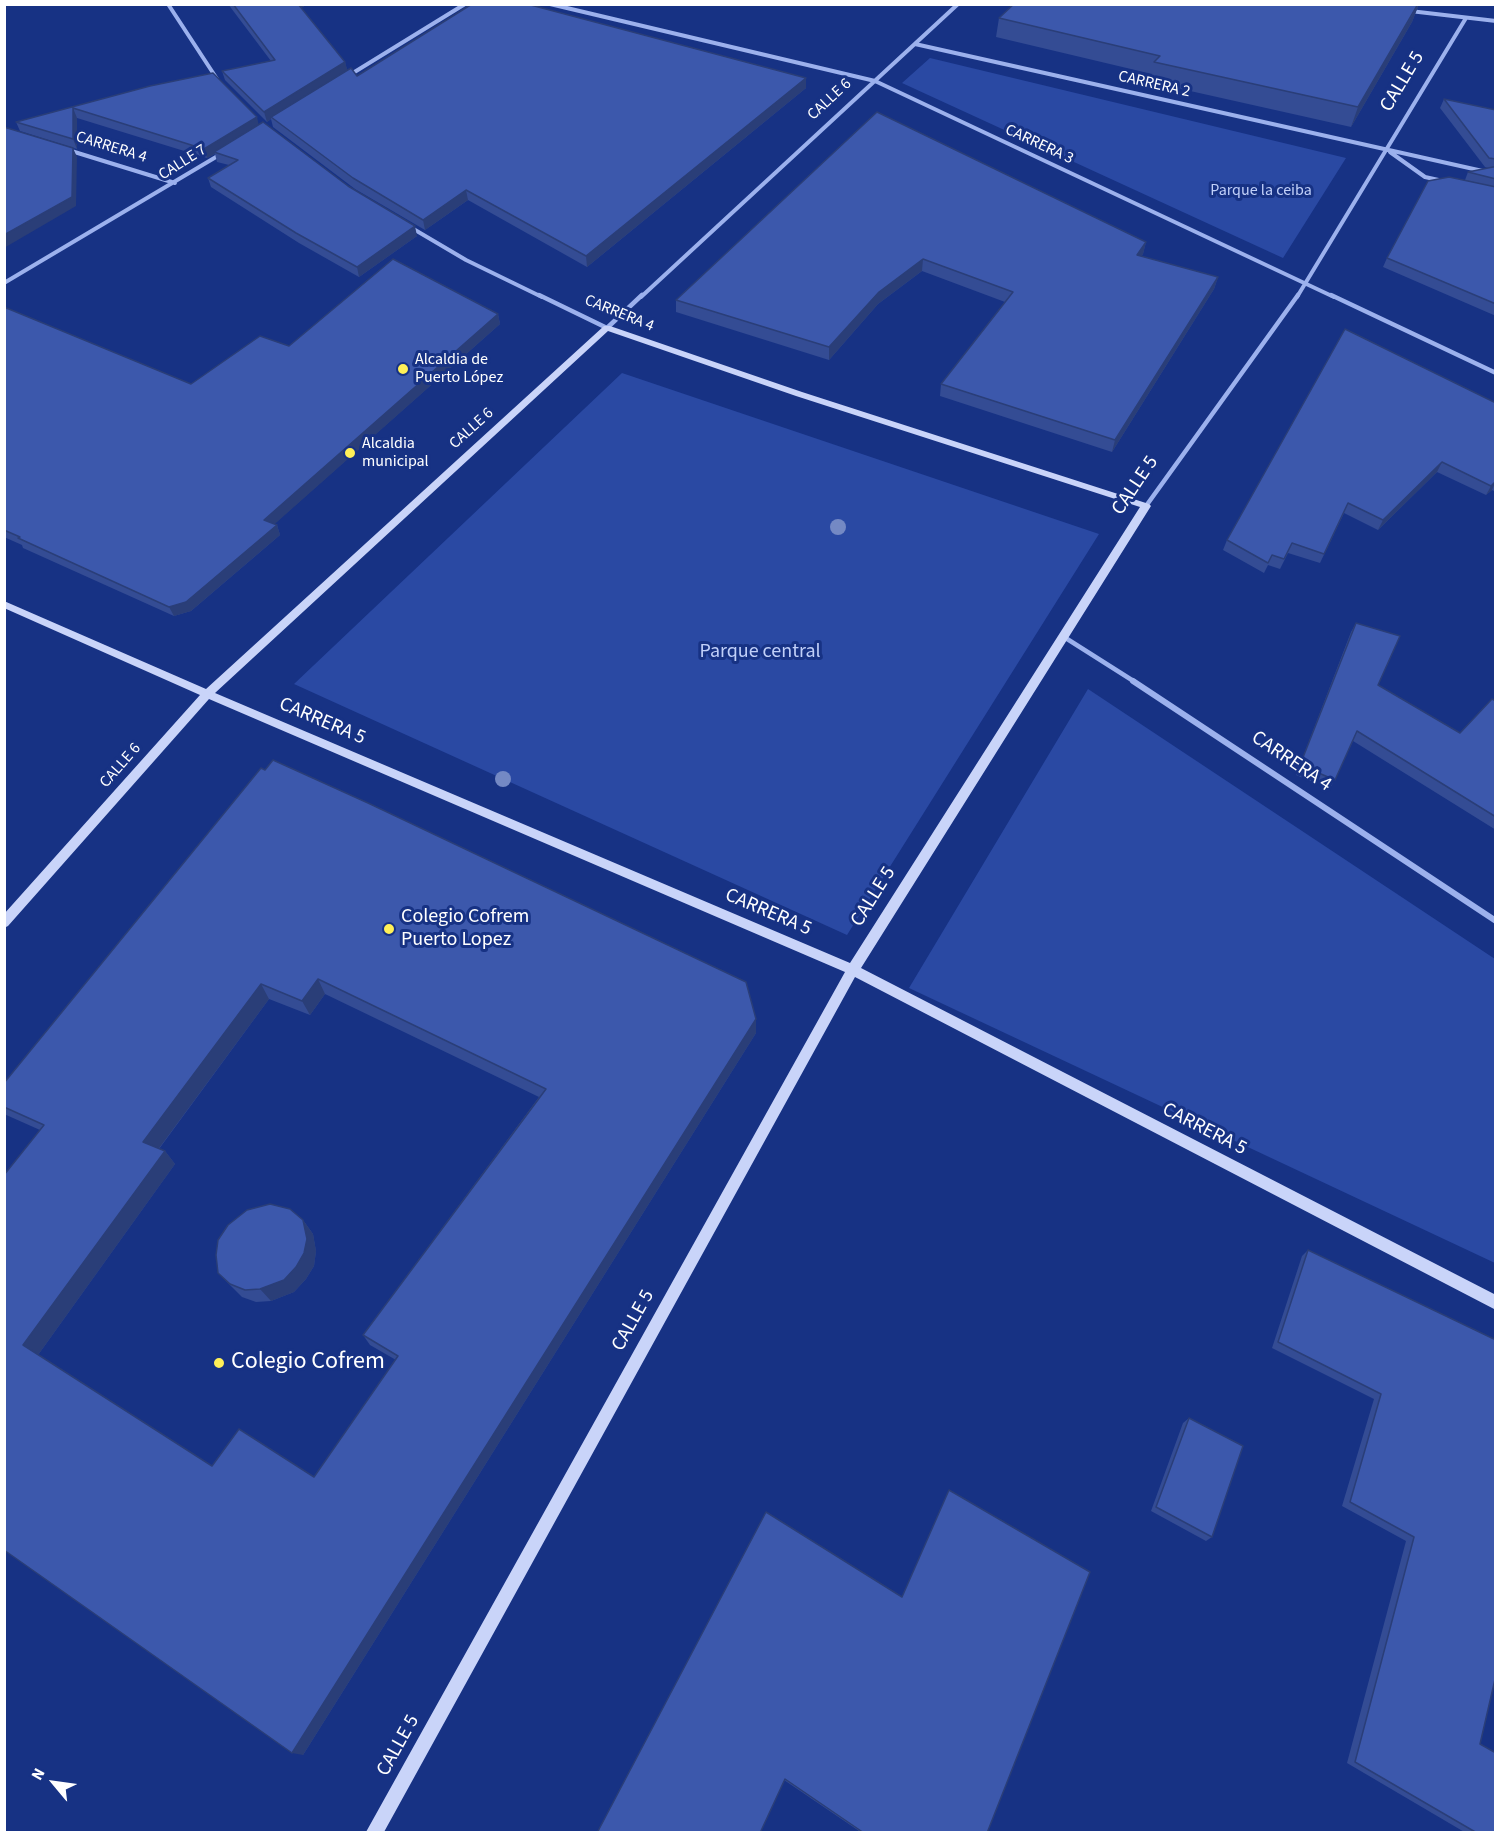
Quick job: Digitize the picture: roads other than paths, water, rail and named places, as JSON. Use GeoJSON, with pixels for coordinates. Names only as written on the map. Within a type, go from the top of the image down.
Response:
{"type":"FeatureCollection","features":[{"type":"Feature","properties":{"kind":"street"},"geometry":{"type":"LineString","coordinates":[[168,4],[210,71],[218,79]]}},
{"type":"Feature","properties":{"kind":"street"},"geometry":{"type":"LineString","coordinates":[[345,78],[465,4]]}},
{"type":"Feature","properties":{"kind":"street","name":"CARRERA 3"},"geometry":{"type":"LineString","coordinates":[[550,4],[875,81],[1496,373]]}},
{"type":"Feature","properties":{"kind":"street","name":"CALLE 6"},"geometry":{"type":"LineString","coordinates":[[4,923],[207,694],[958,4]]}},
{"type":"Feature","properties":{"kind":"street"},"geometry":{"type":"LineString","coordinates":[[1410,11],[1496,21]]}},
{"type":"Feature","properties":{"kind":"street","name":"CALLE 5"},"geometry":{"type":"LineString","coordinates":[[375,1833],[853,970],[1146,506],[1306,284],[1466,18]]}},
{"type":"Feature","properties":{"kind":"street","name":"CARRERA 2"},"geometry":{"type":"LineString","coordinates":[[915,44],[1496,174]]}},
{"type":"Feature","properties":{"kind":"street","name":"CARRERA 4"},"geometry":{"type":"LineString","coordinates":[[61,148],[175,183]]}},
{"type":"Feature","properties":{"kind":"street","name":"CARRERA 2"},"geometry":{"type":"LineString","coordinates":[[1387,150],[1425,177],[1445,182]]}},
{"type":"Feature","properties":{"kind":"street","name":"CALLE 7"},"geometry":{"type":"LineString","coordinates":[[4,283],[175,183],[225,151]]}},
{"type":"Feature","properties":{"kind":"street","name":"CARRERA 4"},"geometry":{"type":"LineString","coordinates":[[409,226],[466,260],[607,328],[799,394],[1146,506]]}},
{"type":"Feature","properties":{"kind":"street","name":"CARRERA 5"},"geometry":{"type":"LineString","coordinates":[[4,604],[207,694],[853,970],[1496,1303]]}},
{"type":"Feature","properties":{"kind":"street","name":"CARRERA 4"},"geometry":{"type":"LineString","coordinates":[[1064,637],[1222,738],[1496,921]]}},
{"type":"Feature","properties":{"kind":"place","name":"Alcaldia de Puerto López"},"geometry":{"type":"Point","coordinates":[403,369]}},
{"type":"Feature","properties":{"kind":"place","name":"Alcaldia municipal"},"geometry":{"type":"Point","coordinates":[350,453]}},
{"type":"Feature","properties":{"kind":"place","name":"Colegio Cofrem Puerto Lopez"},"geometry":{"type":"Point","coordinates":[389,929]}},
{"type":"Feature","properties":{"kind":"place","name":"Colegio Cofrem"},"geometry":{"type":"Point","coordinates":[219,1363]}},
{"type":"Feature","properties":{"kind":"park label","name":"Parque la ceiba"},"geometry":{"type":"Point","coordinates":[1261,191]}},
{"type":"Feature","properties":{"kind":"park label","name":"Parque central"},"geometry":{"type":"Point","coordinates":[760,653]}}]}
